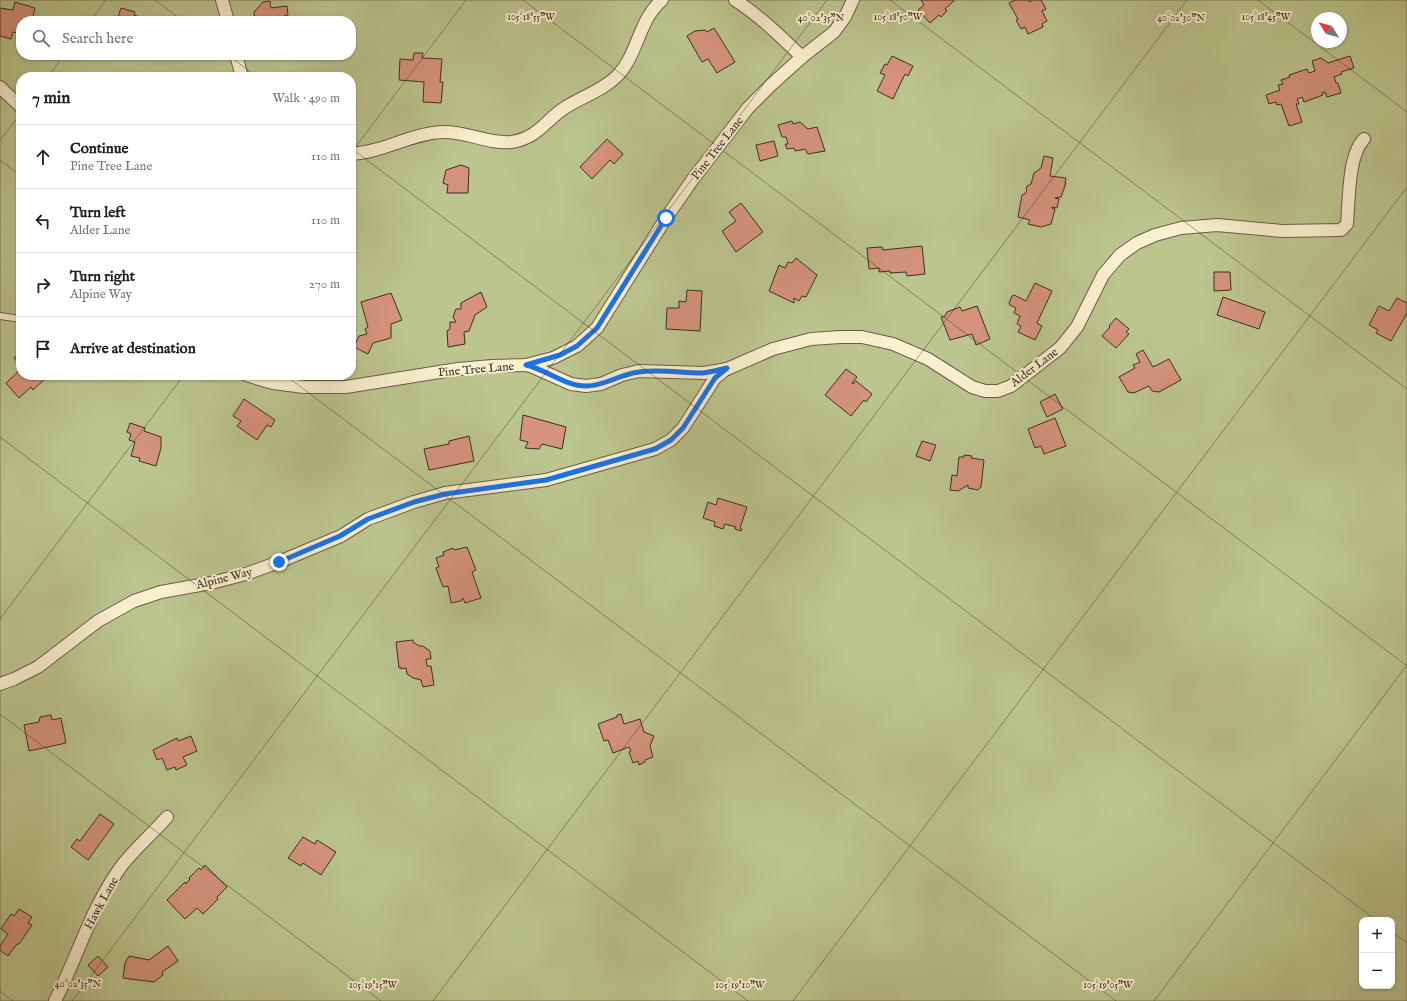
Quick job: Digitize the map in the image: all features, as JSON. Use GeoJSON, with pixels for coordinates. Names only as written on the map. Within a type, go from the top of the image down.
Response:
{"type":"FeatureCollection","features":[{"type":"Feature","properties":{"kind":"street"},"geometry":{"type":"LineString","coordinates":[[222,0],[227,16]]}},
{"type":"Feature","properties":{"kind":"street"},"geometry":{"type":"LineString","coordinates":[[356,153],[377,150],[424,134],[443,132],[470,135],[489,141],[511,142],[527,137],[542,129],[565,108],[608,84],[618,75],[631,55],[655,6],[662,0]]}},
{"type":"Feature","properties":{"kind":"street"},"geometry":{"type":"LineString","coordinates":[[735,0],[747,7],[776,31],[802,57]]}},
{"type":"Feature","properties":{"kind":"street","name":"Pine Tree Lane"},"geometry":{"type":"LineString","coordinates":[[263,380],[273,383],[304,387],[346,387],[458,369],[526,365],[560,355],[577,346],[597,328],[666,218],[693,179],[748,108],[802,57],[834,32],[845,17],[853,0]]}},
{"type":"Feature","properties":{"kind":"street"},"geometry":{"type":"LineString","coordinates":[[237,60],[241,72]]}},
{"type":"Feature","properties":{"kind":"street"},"geometry":{"type":"LineString","coordinates":[[0,87],[16,102]]}},
{"type":"Feature","properties":{"kind":"street","name":"Alder Lane"},"geometry":{"type":"LineString","coordinates":[[526,365],[571,384],[586,386],[601,384],[622,375],[639,371],[704,373],[727,368],[774,350],[811,339],[862,337],[893,344],[928,359],[972,387],[985,391],[998,391],[1011,386],[1062,345],[1077,327],[1103,275],[1120,255],[1137,243],[1155,235],[1181,228],[1217,225],[1282,231],[1341,230],[1347,224],[1351,173],[1359,144],[1364,139]]}},
{"type":"Feature","properties":{"kind":"street","name":"Alpine Way"},"geometry":{"type":"LineString","coordinates":[[0,684],[38,667],[98,621],[134,601],[161,592],[211,583],[246,574],[279,562],[340,536],[375,516],[414,502],[445,494],[546,480],[655,449],[671,440],[683,428],[715,378],[727,368]]}},
{"type":"Feature","properties":{"kind":"street","name":"Hawk Lane"},"geometry":{"type":"LineString","coordinates":[[55,1001],[64,984],[79,944],[104,895],[123,864],[167,818]]}},
{"type":"Feature","properties":{"kind":"lane"},"geometry":{"type":"LineString","coordinates":[[0,316],[16,318]]}},
{"type":"Feature","properties":{"kind":"green space"},"geometry":{"type":"Polygon","coordinates":[[[0,0],[1407,0],[1407,1001],[0,1001],[0,0]]]}},
{"type":"Feature","properties":{"kind":"building"},"geometry":{"type":"Polygon","coordinates":[[[921,0],[954,1],[945,9],[947,11],[941,17],[939,15],[930,23],[918,10],[924,5],[921,0]]]}},
{"type":"Feature","properties":{"kind":"building"},"geometry":{"type":"Polygon","coordinates":[[[1015,0],[1029,0],[1030,2],[1033,0],[1041,0],[1046,9],[1042,11],[1047,21],[1042,24],[1043,27],[1028,34],[1025,27],[1021,29],[1016,20],[1018,19],[1009,3],[1015,0]]]}},
{"type":"Feature","properties":{"kind":"building"},"geometry":{"type":"Polygon","coordinates":[[[270,1],[271,8],[287,6],[288,15],[254,16],[254,12],[263,2],[270,1]]]}},
{"type":"Feature","properties":{"kind":"building"},"geometry":{"type":"Polygon","coordinates":[[[15,2],[35,8],[33,16],[16,16],[16,33],[13,32],[11,39],[0,36],[0,8],[13,10],[15,2]]]}},
{"type":"Feature","properties":{"kind":"building"},"geometry":{"type":"Polygon","coordinates":[[[121,8],[135,12],[134,15],[137,16],[118,16],[121,8]]]}},
{"type":"Feature","properties":{"kind":"building"},"geometry":{"type":"Polygon","coordinates":[[[714,28],[735,62],[717,73],[708,59],[702,62],[687,36],[695,31],[705,30],[707,32],[714,28]]]}},
{"type":"Feature","properties":{"kind":"building"},"geometry":{"type":"Polygon","coordinates":[[[414,53],[423,53],[422,58],[442,59],[440,82],[443,82],[441,103],[423,102],[424,82],[399,80],[400,59],[413,60],[414,53]]]}},
{"type":"Feature","properties":{"kind":"building"},"geometry":{"type":"Polygon","coordinates":[[[892,56],[913,66],[908,76],[905,74],[893,99],[877,91],[885,75],[880,73],[892,56]]]}},
{"type":"Feature","properties":{"kind":"building"},"geometry":{"type":"Polygon","coordinates":[[[1350,56],[1354,68],[1341,72],[1342,74],[1334,77],[1336,83],[1338,83],[1341,93],[1327,97],[1325,92],[1322,93],[1323,95],[1304,102],[1302,97],[1297,99],[1299,104],[1296,104],[1302,122],[1289,126],[1281,104],[1277,105],[1276,102],[1269,104],[1266,95],[1280,90],[1278,85],[1283,84],[1281,80],[1290,77],[1289,75],[1307,69],[1309,73],[1315,71],[1312,61],[1321,58],[1328,63],[1350,56]]]}},
{"type":"Feature","properties":{"kind":"building"},"geometry":{"type":"Polygon","coordinates":[[[792,121],[793,124],[800,122],[808,129],[817,127],[825,151],[808,154],[805,149],[795,151],[794,148],[787,149],[785,144],[788,144],[786,137],[782,137],[778,125],[792,121]]]}},
{"type":"Feature","properties":{"kind":"building"},"geometry":{"type":"Polygon","coordinates":[[[607,139],[623,154],[614,164],[610,160],[592,179],[580,167],[607,139]]]}},
{"type":"Feature","properties":{"kind":"building"},"geometry":{"type":"Polygon","coordinates":[[[774,141],[778,156],[760,161],[756,145],[774,141]]]}},
{"type":"Feature","properties":{"kind":"building"},"geometry":{"type":"Polygon","coordinates":[[[1044,156],[1053,158],[1050,176],[1066,178],[1066,183],[1061,197],[1055,198],[1059,199],[1057,208],[1052,207],[1055,209],[1051,224],[1041,227],[1028,224],[1030,220],[1018,217],[1022,195],[1026,193],[1027,186],[1031,184],[1034,173],[1041,168],[1044,156]]]}},
{"type":"Feature","properties":{"kind":"building"},"geometry":{"type":"Polygon","coordinates":[[[461,165],[469,168],[468,193],[447,193],[448,185],[443,183],[446,170],[461,165]]]}},
{"type":"Feature","properties":{"kind":"building"},"geometry":{"type":"Polygon","coordinates":[[[741,203],[763,232],[736,252],[722,231],[736,221],[729,212],[741,203]]]}},
{"type":"Feature","properties":{"kind":"building"},"geometry":{"type":"Polygon","coordinates":[[[922,246],[925,274],[907,276],[906,272],[890,273],[890,271],[879,272],[879,268],[869,269],[867,248],[882,247],[883,250],[922,246]]]}},
{"type":"Feature","properties":{"kind":"building"},"geometry":{"type":"Polygon","coordinates":[[[796,258],[817,275],[806,297],[802,296],[799,301],[794,298],[794,303],[769,291],[779,265],[785,268],[788,262],[792,263],[796,258]]]}},
{"type":"Feature","properties":{"kind":"building"},"geometry":{"type":"Polygon","coordinates":[[[1214,272],[1230,272],[1231,290],[1214,291],[1214,272]]]}},
{"type":"Feature","properties":{"kind":"building"},"geometry":{"type":"Polygon","coordinates":[[[1035,283],[1052,291],[1037,323],[1042,326],[1035,340],[1018,332],[1021,326],[1017,324],[1020,316],[1014,313],[1016,308],[1009,303],[1014,295],[1026,301],[1035,283]]]}},
{"type":"Feature","properties":{"kind":"building"},"geometry":{"type":"Polygon","coordinates":[[[687,290],[702,291],[700,331],[666,329],[667,308],[679,308],[679,301],[686,302],[687,290]]]}},
{"type":"Feature","properties":{"kind":"building"},"geometry":{"type":"Polygon","coordinates":[[[481,292],[487,307],[475,315],[469,331],[464,332],[465,344],[448,347],[447,331],[450,329],[450,322],[456,322],[453,317],[456,309],[461,309],[461,303],[481,292]]]}},
{"type":"Feature","properties":{"kind":"building"},"geometry":{"type":"Polygon","coordinates":[[[391,293],[402,320],[391,324],[391,338],[373,343],[368,354],[356,348],[356,343],[359,336],[367,334],[365,329],[368,327],[361,302],[391,293]]]}},
{"type":"Feature","properties":{"kind":"building"},"geometry":{"type":"Polygon","coordinates":[[[1223,297],[1265,312],[1259,329],[1217,315],[1223,297]]]}},
{"type":"Feature","properties":{"kind":"building"},"geometry":{"type":"Polygon","coordinates":[[[1397,298],[1407,303],[1407,313],[1391,341],[1376,333],[1378,330],[1369,325],[1379,306],[1389,311],[1397,298]]]}},
{"type":"Feature","properties":{"kind":"building"},"geometry":{"type":"Polygon","coordinates":[[[977,306],[990,339],[976,345],[972,334],[950,340],[941,317],[945,316],[947,312],[960,307],[962,311],[977,306]]]}},
{"type":"Feature","properties":{"kind":"building"},"geometry":{"type":"Polygon","coordinates":[[[1116,318],[1129,329],[1126,332],[1129,334],[1116,348],[1102,336],[1116,318]]]}},
{"type":"Feature","properties":{"kind":"building"},"geometry":{"type":"Polygon","coordinates":[[[1143,350],[1153,367],[1169,359],[1181,380],[1159,392],[1152,391],[1149,386],[1134,393],[1128,392],[1119,377],[1135,368],[1133,365],[1140,362],[1136,354],[1143,350]]]}},
{"type":"Feature","properties":{"kind":"building"},"geometry":{"type":"Polygon","coordinates":[[[846,369],[857,377],[852,383],[853,384],[856,381],[872,394],[866,402],[864,400],[851,416],[825,395],[846,369]]]}},
{"type":"Feature","properties":{"kind":"building"},"geometry":{"type":"Polygon","coordinates":[[[16,374],[16,380],[44,380],[33,390],[31,387],[19,398],[6,383],[16,374]]]}},
{"type":"Feature","properties":{"kind":"building"},"geometry":{"type":"Polygon","coordinates":[[[1055,394],[1063,409],[1047,417],[1040,402],[1055,394]]]}},
{"type":"Feature","properties":{"kind":"building"},"geometry":{"type":"Polygon","coordinates":[[[244,399],[275,420],[271,427],[267,425],[257,440],[237,426],[241,421],[233,416],[244,399]]]}},
{"type":"Feature","properties":{"kind":"building"},"geometry":{"type":"Polygon","coordinates":[[[523,415],[566,427],[562,449],[542,444],[539,449],[525,448],[528,442],[520,440],[523,415]]]}},
{"type":"Feature","properties":{"kind":"building"},"geometry":{"type":"Polygon","coordinates":[[[1055,418],[1066,446],[1044,454],[1041,446],[1035,448],[1028,429],[1055,418]]]}},
{"type":"Feature","properties":{"kind":"building"},"geometry":{"type":"Polygon","coordinates":[[[130,423],[145,428],[144,431],[161,437],[161,448],[156,466],[139,461],[140,458],[131,456],[135,442],[129,440],[131,434],[127,432],[130,423]]]}},
{"type":"Feature","properties":{"kind":"building"},"geometry":{"type":"Polygon","coordinates":[[[469,436],[474,461],[429,470],[424,449],[449,444],[449,441],[469,436]]]}},
{"type":"Feature","properties":{"kind":"building"},"geometry":{"type":"Polygon","coordinates":[[[922,441],[936,445],[930,461],[916,456],[922,441]]]}},
{"type":"Feature","properties":{"kind":"building"},"geometry":{"type":"Polygon","coordinates":[[[964,455],[972,456],[971,458],[984,460],[981,487],[978,490],[968,488],[968,485],[958,491],[950,490],[952,475],[957,476],[959,457],[964,457],[964,455]]]}},
{"type":"Feature","properties":{"kind":"building"},"geometry":{"type":"Polygon","coordinates":[[[718,498],[747,507],[740,528],[742,529],[741,531],[735,529],[736,527],[725,524],[723,529],[714,526],[715,522],[703,518],[708,502],[716,505],[718,498]]]}},
{"type":"Feature","properties":{"kind":"building"},"geometry":{"type":"Polygon","coordinates":[[[467,547],[476,570],[472,572],[481,598],[465,603],[463,598],[461,601],[451,603],[448,586],[443,587],[436,568],[439,567],[436,558],[444,555],[443,552],[453,548],[454,550],[467,547]]]}},
{"type":"Feature","properties":{"kind":"building"},"geometry":{"type":"Polygon","coordinates":[[[413,640],[413,642],[419,646],[423,646],[430,651],[431,659],[426,659],[427,666],[431,666],[434,685],[423,687],[421,680],[413,678],[407,674],[406,668],[399,668],[396,642],[413,640]]]}},
{"type":"Feature","properties":{"kind":"building"},"geometry":{"type":"Polygon","coordinates":[[[621,714],[624,724],[640,719],[644,732],[654,736],[650,746],[653,757],[645,760],[645,762],[639,765],[638,761],[633,763],[629,752],[631,751],[629,747],[613,753],[608,740],[604,741],[598,724],[621,714]]]}},
{"type":"Feature","properties":{"kind":"building"},"geometry":{"type":"Polygon","coordinates":[[[51,715],[52,720],[61,718],[66,743],[29,751],[24,725],[39,722],[40,717],[51,715]]]}},
{"type":"Feature","properties":{"kind":"building"},"geometry":{"type":"Polygon","coordinates":[[[191,736],[197,751],[183,757],[187,765],[176,770],[175,767],[167,770],[162,758],[157,760],[153,750],[177,738],[178,741],[191,736]]]}},
{"type":"Feature","properties":{"kind":"building"},"geometry":{"type":"Polygon","coordinates":[[[100,814],[114,824],[88,860],[71,847],[77,839],[80,841],[100,814]]]}},
{"type":"Feature","properties":{"kind":"building"},"geometry":{"type":"Polygon","coordinates":[[[303,837],[315,844],[317,840],[336,852],[321,875],[303,863],[301,866],[288,858],[303,837]]]}},
{"type":"Feature","properties":{"kind":"building"},"geometry":{"type":"Polygon","coordinates":[[[205,865],[227,887],[217,897],[218,899],[203,914],[197,908],[185,919],[167,900],[185,882],[186,884],[190,879],[189,878],[199,868],[201,870],[205,865]]]}},
{"type":"Feature","properties":{"kind":"building"},"geometry":{"type":"Polygon","coordinates":[[[19,909],[32,917],[28,923],[32,925],[19,944],[17,944],[8,956],[0,950],[0,946],[8,934],[1,929],[11,914],[14,916],[19,909]]]}},
{"type":"Feature","properties":{"kind":"building"},"geometry":{"type":"Polygon","coordinates":[[[168,946],[178,961],[162,972],[163,975],[154,982],[123,978],[125,963],[129,956],[149,960],[168,946]]]}},
{"type":"Feature","properties":{"kind":"building"},"geometry":{"type":"Polygon","coordinates":[[[98,956],[108,967],[98,976],[88,965],[98,956]]]}},
{"type":"Feature","properties":{"kind":"route"},"geometry":{"type":"LineString","coordinates":[[279,562],[340,536],[368,519],[414,502],[445,494],[546,480],[640,454],[655,449],[671,440],[683,428],[715,378],[727,368],[704,373],[639,371],[622,375],[601,384],[586,386],[571,384],[526,365],[560,355],[577,346],[597,328],[666,218]]}}]}
